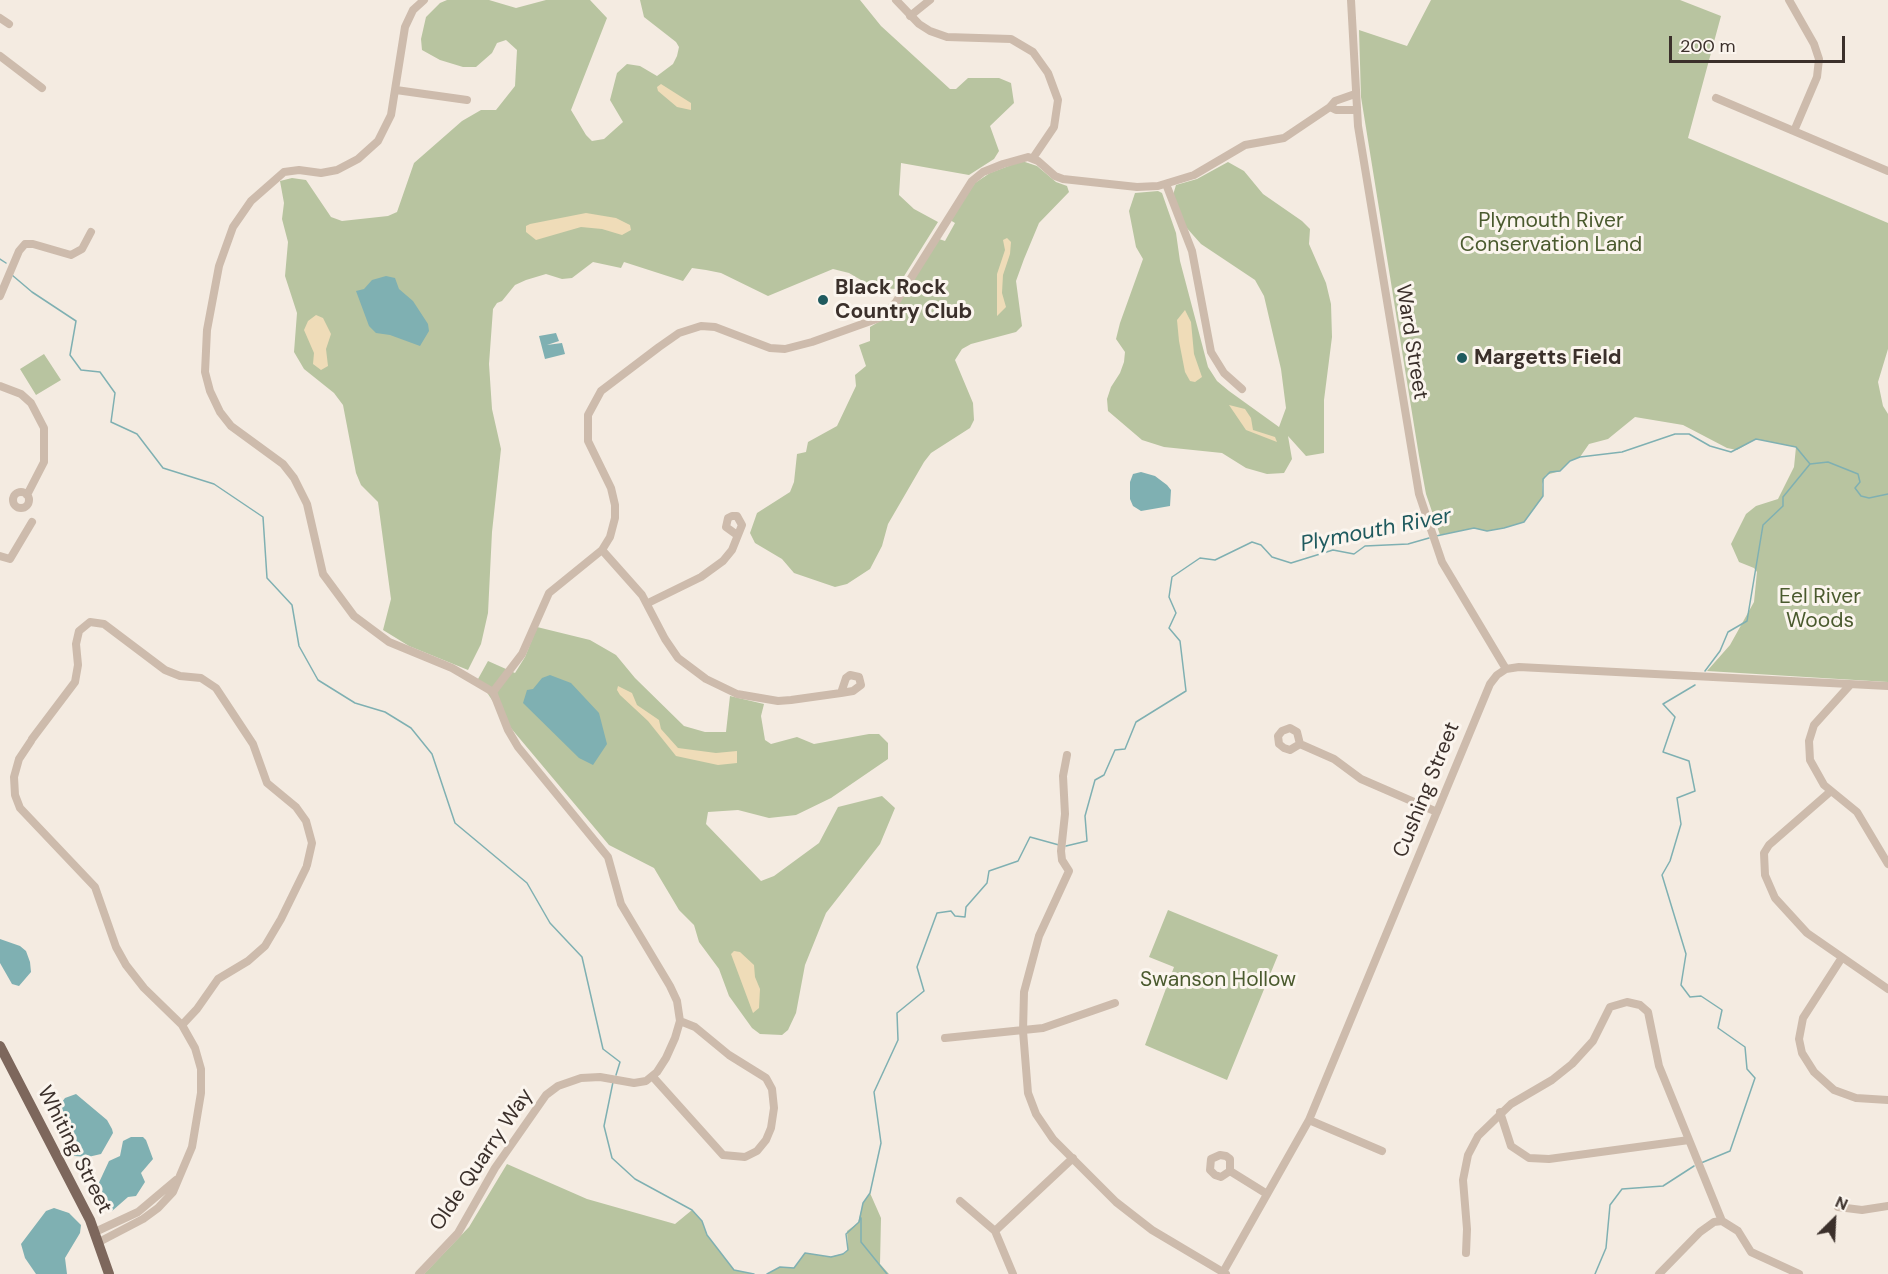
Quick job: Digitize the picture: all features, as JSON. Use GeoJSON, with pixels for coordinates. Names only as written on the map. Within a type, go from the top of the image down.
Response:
{"type":"FeatureCollection","features":[{"type":"Feature","properties":{"kind":"main road","name":"Whiting Street"},"geometry":{"type":"LineString","coordinates":[[0,1046],[97,1237],[109,1274]]}},
{"type":"Feature","properties":{"kind":"street"},"geometry":{"type":"LineString","coordinates":[[424,0],[413,10],[405,27],[396,90],[385,129],[378,141],[358,159],[328,172],[299,170],[284,172],[264,187],[240,216],[229,235],[219,266],[207,330],[205,372],[215,402],[231,426],[283,464],[294,478],[307,504],[323,574],[354,616],[389,642],[452,668],[493,692],[508,730],[518,747],[608,857],[621,904],[677,1001],[680,1021],[672,1047],[653,1077],[723,1155],[745,1157],[757,1151],[766,1140],[773,1119],[769,1083],[761,1074],[729,1055],[702,1032],[680,1021]]}},
{"type":"Feature","properties":{"kind":"street"},"geometry":{"type":"LineString","coordinates":[[896,0],[919,24],[938,34],[957,37],[1002,37],[1019,42],[1033,52],[1052,81],[1058,100],[1054,127],[1033,158]]}},
{"type":"Feature","properties":{"kind":"street"},"geometry":{"type":"LineString","coordinates":[[910,16],[930,0]]}},
{"type":"Feature","properties":{"kind":"street","name":"Ward Street"},"geometry":{"type":"LineString","coordinates":[[1351,0],[1356,110],[1412,462],[1431,533],[1451,580],[1506,669]]}},
{"type":"Feature","properties":{"kind":"street"},"geometry":{"type":"LineString","coordinates":[[1790,0],[1814,44],[1819,59],[1814,86],[1794,131]]}},
{"type":"Feature","properties":{"kind":"street"},"geometry":{"type":"LineString","coordinates":[[0,18],[9,24]]}},
{"type":"Feature","properties":{"kind":"street"},"geometry":{"type":"LineString","coordinates":[[0,56],[42,88]]}},
{"type":"Feature","properties":{"kind":"street"},"geometry":{"type":"LineString","coordinates":[[396,90],[467,100]]}},
{"type":"Feature","properties":{"kind":"street"},"geometry":{"type":"LineString","coordinates":[[493,692],[522,654],[549,593],[602,550],[614,525],[615,505],[611,488],[588,441],[586,429],[590,407],[601,391],[658,347],[689,328],[715,327],[770,348],[784,349],[813,342],[882,317],[901,295],[972,182],[983,172],[1003,164],[1021,158],[1033,158],[1063,179],[1137,187],[1166,184],[1194,175],[1245,145],[1284,138],[1330,107],[1335,101],[1355,94]]}},
{"type":"Feature","properties":{"kind":"street"},"geometry":{"type":"LineString","coordinates":[[1716,98],[1888,168]]}},
{"type":"Feature","properties":{"kind":"street"},"geometry":{"type":"LineString","coordinates":[[1330,107],[1336,110],[1356,110]]}},
{"type":"Feature","properties":{"kind":"street"},"geometry":{"type":"LineString","coordinates":[[1166,184],[1192,251],[1210,352],[1224,373],[1242,389]]}},
{"type":"Feature","properties":{"kind":"street"},"geometry":{"type":"LineString","coordinates":[[0,296],[25,244],[33,244],[70,255],[82,249],[91,232]]}},
{"type":"Feature","properties":{"kind":"street"},"geometry":{"type":"LineString","coordinates":[[0,386],[21,394],[31,403],[44,428],[44,462],[27,495]]}},
{"type":"Feature","properties":{"kind":"street"},"geometry":{"type":"LineString","coordinates":[[0,556],[10,559],[32,522]]}},
{"type":"Feature","properties":{"kind":"street"},"geometry":{"type":"LineString","coordinates":[[648,603],[717,567],[729,554],[737,535]]}},
{"type":"Feature","properties":{"kind":"street"},"geometry":{"type":"LineString","coordinates":[[602,550],[624,572],[648,603],[665,639],[678,658],[696,673],[731,692],[778,701],[841,693]]}},
{"type":"Feature","properties":{"kind":"street"},"geometry":{"type":"LineString","coordinates":[[97,1237],[129,1228],[158,1208],[173,1192],[192,1147],[202,1086],[197,1053],[182,1025],[144,988],[126,965],[116,947],[95,888],[20,808],[15,795],[14,777],[19,759],[75,682],[78,665],[76,644],[79,631],[90,622],[104,624],[165,670],[180,676],[201,678],[216,688],[253,744],[267,783],[295,806],[306,821],[312,843],[307,866],[281,919],[265,945],[248,961],[218,979],[197,1009],[182,1025]]}},
{"type":"Feature","properties":{"kind":"street"},"geometry":{"type":"LineString","coordinates":[[1506,669],[1519,667],[1888,686]]}},
{"type":"Feature","properties":{"kind":"street","name":"Cushing Street"},"geometry":{"type":"LineString","coordinates":[[1224,1273],[1309,1120],[1490,684],[1506,669]]}},
{"type":"Feature","properties":{"kind":"street"},"geometry":{"type":"LineString","coordinates":[[1850,685],[1814,725],[1809,741],[1814,769],[1832,792],[1857,812],[1888,864]]}},
{"type":"Feature","properties":{"kind":"street"},"geometry":{"type":"LineString","coordinates":[[1300,744],[1334,759],[1361,779],[1437,812]]}},
{"type":"Feature","properties":{"kind":"street"},"geometry":{"type":"LineString","coordinates":[[1067,755],[1063,776],[1065,814],[1061,845],[1062,860],[1069,871],[1051,907],[1029,965],[1024,992],[1023,1031],[1028,1093],[1036,1114],[1053,1138],[1136,1219],[1224,1273]]}},
{"type":"Feature","properties":{"kind":"street"},"geometry":{"type":"LineString","coordinates":[[1832,792],[1769,845],[1764,853],[1763,867],[1769,888],[1790,916],[1841,959],[1888,989]]}},
{"type":"Feature","properties":{"kind":"street"},"geometry":{"type":"LineString","coordinates":[[1841,959],[1803,1018],[1799,1039],[1802,1053],[1814,1072],[1834,1090],[1856,1098],[1888,1100]]}},
{"type":"Feature","properties":{"kind":"street"},"geometry":{"type":"LineString","coordinates":[[1466,1253],[1467,1229],[1463,1187],[1465,1166],[1478,1136],[1500,1112],[1572,1064],[1593,1041],[1610,1007],[1627,1002],[1640,1005],[1648,1012],[1652,1022],[1653,1047],[1659,1066],[1722,1221],[1738,1231],[1751,1252],[1799,1274]]}},
{"type":"Feature","properties":{"kind":"street"},"geometry":{"type":"LineString","coordinates":[[945,1038],[1043,1028],[1115,1004]]}},
{"type":"Feature","properties":{"kind":"street","name":"Olde Quarry Way"},"geometry":{"type":"LineString","coordinates":[[419,1274],[458,1233],[495,1168],[546,1095],[558,1086],[580,1078],[640,1083],[653,1077]]}},
{"type":"Feature","properties":{"kind":"street"},"geometry":{"type":"LineString","coordinates":[[1500,1112],[1511,1146],[1529,1158],[1549,1159],[1689,1140]]}},
{"type":"Feature","properties":{"kind":"street"},"geometry":{"type":"LineString","coordinates":[[1309,1120],[1382,1151]]}},
{"type":"Feature","properties":{"kind":"street"},"geometry":{"type":"LineString","coordinates":[[995,1231],[1073,1158]]}},
{"type":"Feature","properties":{"kind":"street"},"geometry":{"type":"LineString","coordinates":[[1230,1171],[1267,1194]]}},
{"type":"Feature","properties":{"kind":"street"},"geometry":{"type":"LineString","coordinates":[[960,1201],[995,1231],[1013,1274]]}},
{"type":"Feature","properties":{"kind":"street"},"geometry":{"type":"LineString","coordinates":[[1838,1207],[1862,1209],[1888,1206]]}},
{"type":"Feature","properties":{"kind":"street"},"geometry":{"type":"LineString","coordinates":[[1659,1274],[1700,1232],[1714,1222],[1722,1221]]}},
{"type":"Feature","properties":{"kind":"green space","name":"Black Rock Country Club"},"geometry":{"type":"Polygon","coordinates":[[[447,0],[489,0],[516,8],[546,0],[590,0],[607,18],[571,110],[592,141],[604,139],[623,122],[610,100],[617,73],[627,64],[640,66],[657,76],[673,64],[677,56],[679,47],[676,42],[644,17],[640,0],[860,0],[881,26],[950,89],[956,89],[968,78],[999,78],[1011,83],[1014,103],[990,126],[999,151],[994,159],[969,175],[901,163],[899,195],[914,209],[938,222],[896,289],[864,287],[861,280],[849,273],[833,269],[768,296],[721,273],[706,270],[692,268],[683,281],[624,262],[621,268],[593,262],[572,278],[562,279],[546,274],[526,280],[515,285],[502,301],[497,303],[493,309],[489,364],[492,409],[501,449],[492,532],[488,613],[481,644],[468,670],[409,646],[383,630],[391,599],[378,502],[361,485],[356,473],[343,405],[334,393],[304,369],[294,352],[297,313],[285,276],[288,242],[282,219],[284,203],[280,181],[292,178],[306,180],[331,217],[342,221],[388,216],[397,212],[414,163],[462,121],[481,110],[496,110],[515,86],[517,50],[506,40],[497,43],[492,53],[476,67],[463,67],[440,60],[422,50],[421,39],[426,17],[440,3],[447,0]]]}},
{"type":"Feature","properties":{"kind":"green space","name":"Plymouth River Conservation Land"},"geometry":{"type":"Polygon","coordinates":[[[1431,0],[1680,0],[1721,16],[1688,138],[1888,223],[1888,349],[1878,382],[1883,406],[1888,414],[1888,682],[1707,671],[1730,645],[1754,602],[1757,572],[1754,568],[1739,562],[1731,544],[1746,514],[1756,506],[1778,499],[1794,467],[1796,447],[1756,439],[1737,450],[1727,448],[1683,425],[1635,417],[1608,439],[1589,444],[1580,457],[1570,461],[1560,471],[1546,475],[1542,484],[1543,496],[1524,522],[1487,531],[1474,528],[1440,535],[1426,494],[1419,456],[1361,97],[1359,30],[1407,46],[1431,0]]]}},
{"type":"Feature","properties":{"kind":"green space","name":"Black Rock Country Club"},"geometry":{"type":"Polygon","coordinates":[[[1022,161],[1037,166],[1056,182],[1067,186],[1069,192],[1039,223],[1016,281],[1022,326],[1016,332],[971,344],[962,349],[955,360],[973,403],[974,420],[970,428],[931,453],[924,462],[888,524],[882,546],[870,569],[847,584],[835,587],[794,573],[782,559],[755,543],[750,533],[757,513],[790,492],[794,482],[797,454],[806,452],[808,442],[837,426],[856,386],[855,375],[866,366],[859,345],[870,341],[870,327],[892,314],[939,239],[945,241],[955,223],[950,220],[975,183],[990,173],[1022,161]]]}},
{"type":"Feature","properties":{"kind":"green space"},"geometry":{"type":"Polygon","coordinates":[[[1228,162],[1244,171],[1263,194],[1310,229],[1309,244],[1326,283],[1331,304],[1332,337],[1324,400],[1324,453],[1306,456],[1288,436],[1292,459],[1284,473],[1267,474],[1246,468],[1222,453],[1164,447],[1142,440],[1108,411],[1107,399],[1124,362],[1125,352],[1116,339],[1143,259],[1136,247],[1129,211],[1135,193],[1158,191],[1162,193],[1176,233],[1180,261],[1208,367],[1217,381],[1279,427],[1286,408],[1281,369],[1264,296],[1255,280],[1201,244],[1185,226],[1173,195],[1176,185],[1197,179],[1228,162]]]}},
{"type":"Feature","properties":{"kind":"green space"},"geometry":{"type":"Polygon","coordinates":[[[44,354],[61,380],[36,395],[20,369],[44,354]]]}},
{"type":"Feature","properties":{"kind":"green space"},"geometry":{"type":"Polygon","coordinates":[[[537,627],[590,640],[616,655],[635,678],[684,726],[705,732],[726,732],[730,696],[764,704],[761,716],[765,740],[771,744],[797,737],[814,744],[869,734],[879,734],[888,743],[888,759],[831,798],[796,815],[769,818],[738,810],[708,812],[706,824],[761,881],[774,876],[819,843],[838,807],[882,796],[895,808],[880,844],[826,913],[805,965],[796,1013],[788,1030],[782,1035],[760,1034],[752,1028],[729,996],[719,969],[699,942],[694,925],[679,910],[654,868],[609,845],[510,727],[478,679],[488,661],[515,673],[525,657],[537,627]]]}},
{"type":"Feature","properties":{"kind":"green space","name":"Swanson Hollow"},"geometry":{"type":"Polygon","coordinates":[[[1168,910],[1278,955],[1227,1080],[1145,1045],[1174,967],[1149,957],[1168,910]]]}},
{"type":"Feature","properties":{"kind":"green space"},"geometry":{"type":"Polygon","coordinates":[[[507,1164],[587,1199],[675,1224],[692,1210],[702,1221],[707,1235],[734,1270],[754,1274],[424,1274],[469,1227],[507,1164]]]}},
{"type":"Feature","properties":{"kind":"green space"},"geometry":{"type":"Polygon","coordinates":[[[870,1193],[881,1218],[880,1264],[889,1274],[767,1274],[780,1267],[794,1268],[805,1253],[830,1257],[845,1253],[848,1249],[847,1231],[858,1223],[863,1203],[870,1193]]]}},
{"type":"Feature","properties":{"kind":"sand"},"geometry":{"type":"Polygon","coordinates":[[[661,84],[691,103],[691,110],[677,107],[658,91],[657,87],[661,84]]]}},
{"type":"Feature","properties":{"kind":"sand"},"geometry":{"type":"Polygon","coordinates":[[[586,213],[616,218],[630,225],[631,230],[622,235],[602,229],[581,227],[536,240],[526,232],[526,226],[530,224],[586,213]]]}},
{"type":"Feature","properties":{"kind":"sand"},"geometry":{"type":"Polygon","coordinates":[[[1007,238],[1011,242],[1010,254],[1003,275],[1002,293],[1006,307],[997,316],[997,274],[1005,250],[1003,240],[1007,238]]]}},
{"type":"Feature","properties":{"kind":"sand"},"geometry":{"type":"Polygon","coordinates":[[[1185,310],[1191,322],[1194,354],[1202,377],[1195,382],[1190,381],[1185,372],[1179,341],[1177,320],[1185,310]]]}},
{"type":"Feature","properties":{"kind":"sand"},"geometry":{"type":"Polygon","coordinates":[[[316,315],[323,318],[331,334],[326,349],[328,366],[321,370],[313,364],[314,353],[304,330],[308,321],[316,315]]]}},
{"type":"Feature","properties":{"kind":"sand"},"geometry":{"type":"Polygon","coordinates":[[[1229,405],[1245,409],[1251,418],[1253,430],[1275,437],[1277,442],[1246,430],[1229,405]]]}},
{"type":"Feature","properties":{"kind":"sand"},"geometry":{"type":"Polygon","coordinates":[[[618,686],[632,693],[637,705],[659,720],[661,729],[678,748],[716,753],[737,751],[737,763],[718,765],[676,756],[648,721],[620,695],[617,690],[618,686]]]}},
{"type":"Feature","properties":{"kind":"sand"},"geometry":{"type":"Polygon","coordinates":[[[734,951],[740,952],[754,965],[755,977],[760,989],[759,1008],[753,1013],[731,954],[734,951]]]}},
{"type":"Feature","properties":{"kind":"water"},"geometry":{"type":"Polygon","coordinates":[[[386,276],[395,278],[399,289],[413,301],[428,324],[429,331],[420,346],[390,335],[376,333],[369,326],[356,291],[364,289],[372,280],[386,276]]]}},
{"type":"Feature","properties":{"kind":"water"},"geometry":{"type":"Polygon","coordinates":[[[556,333],[559,341],[547,345],[562,343],[565,354],[545,359],[539,336],[556,333]]]}},
{"type":"Feature","properties":{"kind":"water"},"geometry":{"type":"Polygon","coordinates":[[[1141,472],[1155,476],[1167,485],[1171,490],[1170,506],[1141,511],[1133,506],[1130,499],[1130,482],[1133,474],[1141,472]]]}},
{"type":"Feature","properties":{"kind":"water"},"geometry":{"type":"Polygon","coordinates":[[[550,675],[571,683],[599,713],[607,744],[593,765],[579,758],[523,703],[527,690],[533,689],[542,678],[550,675]]]}},
{"type":"Feature","properties":{"kind":"water"},"geometry":{"type":"Polygon","coordinates":[[[0,939],[20,946],[26,951],[31,972],[19,986],[12,984],[0,963],[0,939]]]}},
{"type":"Feature","properties":{"kind":"water"},"geometry":{"type":"Polygon","coordinates":[[[76,1094],[107,1120],[112,1129],[113,1133],[101,1154],[88,1157],[74,1156],[54,1128],[54,1118],[59,1106],[65,1098],[76,1094]]]}},
{"type":"Feature","properties":{"kind":"water"},"geometry":{"type":"Polygon","coordinates":[[[131,1137],[143,1137],[146,1140],[153,1159],[141,1173],[145,1182],[136,1196],[128,1197],[112,1211],[102,1211],[98,1206],[96,1189],[109,1161],[120,1156],[123,1141],[131,1137]]]}},
{"type":"Feature","properties":{"kind":"water"},"geometry":{"type":"Polygon","coordinates":[[[54,1208],[69,1213],[81,1225],[80,1233],[65,1258],[67,1274],[36,1274],[25,1258],[21,1244],[46,1211],[54,1208]]]}},
{"type":"Feature","properties":{"kind":"waterway","name":"Plymouth River"},"geometry":{"type":"LineString","coordinates":[[0,259],[6,263]]}},
{"type":"Feature","properties":{"kind":"waterway","name":"Plymouth River"},"geometry":{"type":"LineString","coordinates":[[12,275],[32,292],[76,321],[70,355],[81,370],[100,372],[115,393],[111,422],[137,434],[163,468],[214,484],[263,517],[267,578],[292,605],[299,646],[318,680],[355,703],[385,712],[411,728],[432,754],[455,823],[527,883],[550,923],[582,957],[603,1049],[620,1062],[616,1075]]}},
{"type":"Feature","properties":{"kind":"waterway","name":"Plymouth River"},"geometry":{"type":"LineString","coordinates":[[1436,536],[1474,528],[1487,531],[1524,522],[1543,496],[1543,479],[1550,472],[1560,471],[1570,461],[1580,457],[1622,452],[1675,434],[1689,434],[1710,446],[1731,452],[1756,439],[1796,447],[1810,464],[1828,462],[1858,474],[1860,482],[1855,488],[1861,496],[1869,498],[1888,494]]}},
{"type":"Feature","properties":{"kind":"waterway"},"geometry":{"type":"LineString","coordinates":[[1705,671],[1720,651],[1728,632],[1747,621],[1763,525],[1783,506],[1783,497],[1810,464]]}},
{"type":"Feature","properties":{"kind":"waterway","name":"Plymouth River"},"geometry":{"type":"LineString","coordinates":[[1066,846],[1087,841],[1085,816],[1095,780],[1104,775],[1115,750],[1125,749],[1136,722],[1186,691],[1180,641],[1169,628],[1176,613],[1169,597],[1172,577],[1200,558],[1215,560],[1252,542],[1261,545],[1272,557],[1291,563],[1333,550],[1354,554],[1365,546],[1408,544],[1429,538]]}},
{"type":"Feature","properties":{"kind":"waterway"},"geometry":{"type":"LineString","coordinates":[[1695,685],[1663,704],[1675,717],[1663,752],[1689,761],[1695,791],[1677,798],[1681,824],[1670,861],[1662,875],[1686,954],[1681,985],[1690,997],[1701,996],[1722,1010],[1718,1028],[1745,1047],[1747,1069],[1755,1078],[1730,1151],[1701,1163]]}},
{"type":"Feature","properties":{"kind":"waterway","name":"Plymouth River"},"geometry":{"type":"LineString","coordinates":[[767,1274],[780,1267],[794,1268],[805,1253],[831,1257],[848,1250],[846,1234],[859,1222],[863,1203],[870,1193],[881,1143],[874,1092],[898,1040],[897,1013],[924,991],[917,967],[937,913],[951,911],[955,916],[965,917],[966,907],[987,883],[989,871],[1018,861],[1030,837],[1059,845]]}},
{"type":"Feature","properties":{"kind":"waterway","name":"Plymouth River"},"geometry":{"type":"LineString","coordinates":[[613,1082],[604,1126],[612,1158],[635,1179],[692,1210],[702,1221],[707,1235],[734,1270],[754,1274]]}},
{"type":"Feature","properties":{"kind":"waterway"},"geometry":{"type":"LineString","coordinates":[[1595,1274],[1606,1248],[1610,1205],[1622,1189],[1663,1186],[1694,1166]]}},
{"type":"Feature","properties":{"kind":"waterway"},"geometry":{"type":"LineString","coordinates":[[861,1218],[861,1242],[887,1274]]}},
{"type":"Feature","properties":{"kind":"place","name":"Black Rock Country Club"},"geometry":{"type":"Point","coordinates":[823,300]}},
{"type":"Feature","properties":{"kind":"place","name":"Margetts Field"},"geometry":{"type":"Point","coordinates":[1462,358]}},
{"type":"Feature","properties":{"kind":"park label","name":"Eel River Woods"},"geometry":{"type":"Point","coordinates":[1820,609]}}]}
